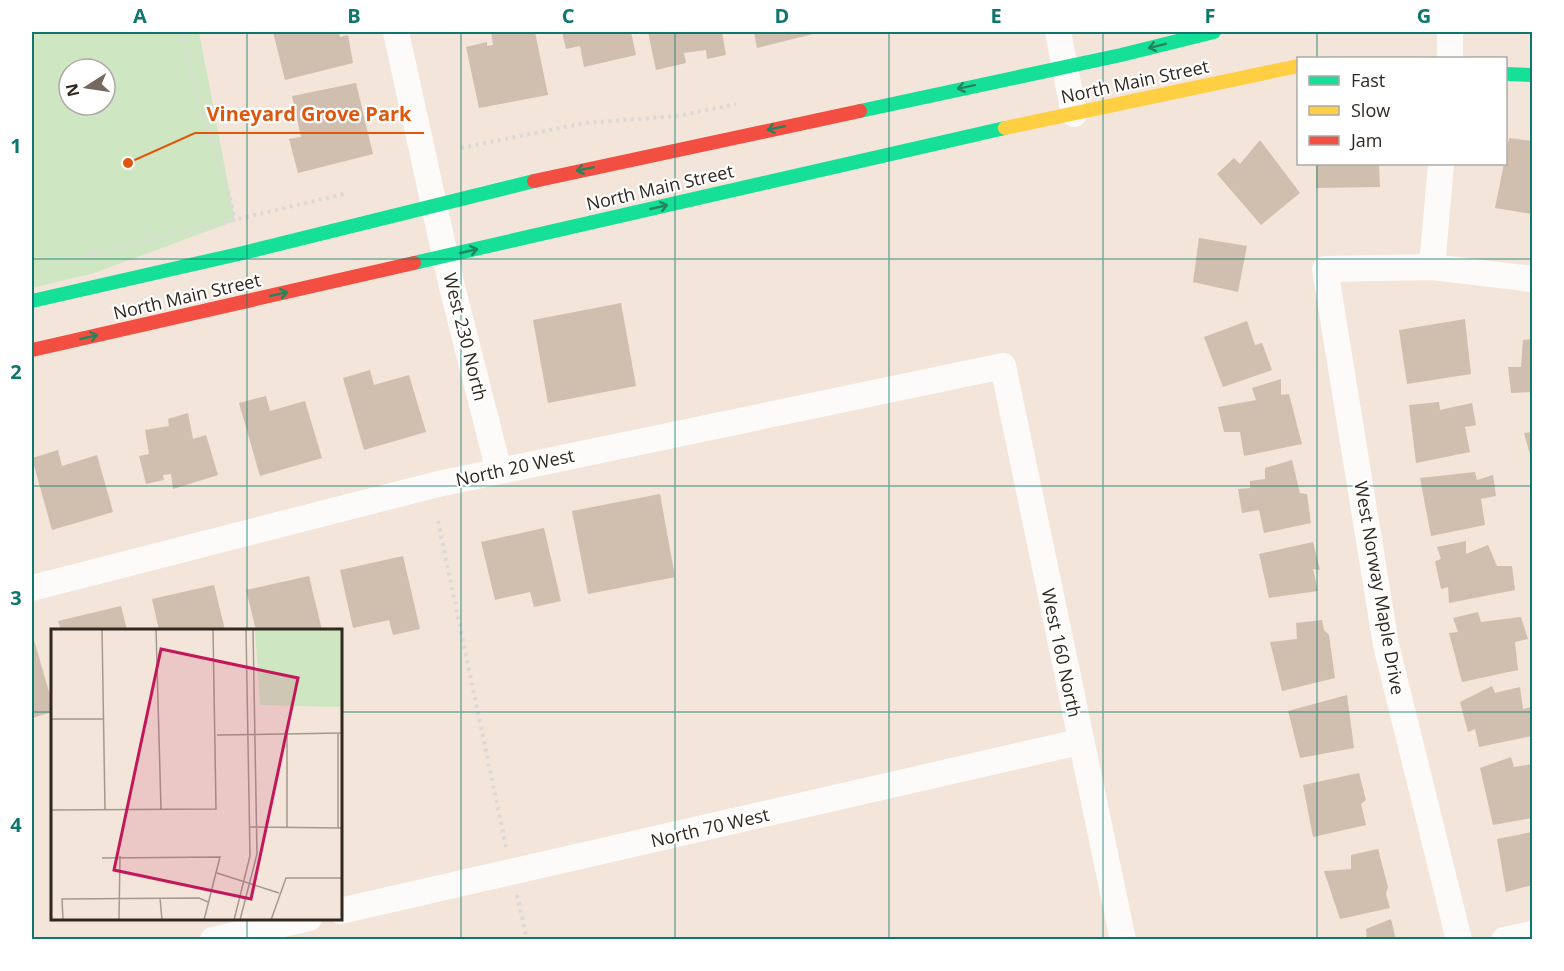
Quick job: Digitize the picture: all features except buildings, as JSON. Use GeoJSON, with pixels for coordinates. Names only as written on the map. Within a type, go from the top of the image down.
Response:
{"type":"FeatureCollection","features":[{"type":"Feature","properties":{"kind":"main road","name":"North Main Street"},"geometry":{"type":"LineString","coordinates":[[32,301],[243,253],[434,203],[1120,55],[1214,32]]}},
{"type":"Feature","properties":{"kind":"main road","name":"North Main Street"},"geometry":{"type":"LineString","coordinates":[[32,350],[956,138],[1274,69],[1297,66]]}},
{"type":"Feature","properties":{"kind":"main road"},"geometry":{"type":"LineString","coordinates":[[1507,74],[1533,75]]}},
{"type":"Feature","properties":{"kind":"street","name":"West 230 North"},"geometry":{"type":"LineString","coordinates":[[396,32],[445,256],[499,471]]}},
{"type":"Feature","properties":{"kind":"street"},"geometry":{"type":"LineString","coordinates":[[1058,32],[1074,114]]}},
{"type":"Feature","properties":{"kind":"street"},"geometry":{"type":"LineString","coordinates":[[1450,32],[1450,57]]}},
{"type":"Feature","properties":{"kind":"street"},"geometry":{"type":"LineString","coordinates":[[1441,165],[1432,267],[1533,279]]}},
{"type":"Feature","properties":{"kind":"street","name":"West Norway Maple Drive"},"geometry":{"type":"LineString","coordinates":[[1432,267],[1324,269],[1386,645],[1459,939]]}},
{"type":"Feature","properties":{"kind":"street","name":"North 20 West"},"geometry":{"type":"LineString","coordinates":[[32,588],[499,471],[1003,366]]}},
{"type":"Feature","properties":{"kind":"street","name":"West 160 North"},"geometry":{"type":"LineString","coordinates":[[1003,366],[1079,742],[1123,939]]}},
{"type":"Feature","properties":{"kind":"street","name":"North 70 West"},"geometry":{"type":"LineString","coordinates":[[342,912],[1079,742]]}},
{"type":"Feature","properties":{"kind":"street"},"geometry":{"type":"LineString","coordinates":[[213,939],[300,920]]}},
{"type":"Feature","properties":{"kind":"street"},"geometry":{"type":"LineString","coordinates":[[1504,939],[1533,934]]}},
{"type":"Feature","properties":{"kind":"path"},"geometry":{"type":"LineString","coordinates":[[183,32],[192,83],[229,193],[235,221]]}},
{"type":"Feature","properties":{"kind":"path"},"geometry":{"type":"LineString","coordinates":[[461,148],[584,123],[678,116],[748,102]]}},
{"type":"Feature","properties":{"kind":"path"},"geometry":{"type":"LineString","coordinates":[[72,259],[357,190]]}},
{"type":"Feature","properties":{"kind":"path"},"geometry":{"type":"LineString","coordinates":[[438,521],[527,939]]}},
{"type":"Feature","properties":{"kind":"green space"},"geometry":{"type":"Polygon","coordinates":[[[32,32],[199,32],[235,221],[94,273],[32,288],[32,32]]]}},
{"type":"Feature","properties":{"kind":"traffic: fast"},"geometry":{"type":"LineString","coordinates":[[860,111],[1121,55],[1214,32]]}},
{"type":"Feature","properties":{"kind":"traffic: fast"},"geometry":{"type":"LineString","coordinates":[[1507,74],[1532,75]]}},
{"type":"Feature","properties":{"kind":"traffic: fast"},"geometry":{"type":"LineString","coordinates":[[414,263],[1005,128]]}},
{"type":"Feature","properties":{"kind":"traffic: fast"},"geometry":{"type":"LineString","coordinates":[[32,301],[243,253],[534,181]]}},
{"type":"Feature","properties":{"kind":"traffic: slow"},"geometry":{"type":"LineString","coordinates":[[1005,128],[1297,66]]}},
{"type":"Feature","properties":{"kind":"traffic: jam"},"geometry":{"type":"LineString","coordinates":[[534,181],[860,111]]}},
{"type":"Feature","properties":{"kind":"traffic: jam"},"geometry":{"type":"LineString","coordinates":[[32,350],[414,263]]}},
{"type":"Feature","properties":{"kind":"place","name":"Vineyard Grove Park"},"geometry":{"type":"Point","coordinates":[128,163]}}]}
